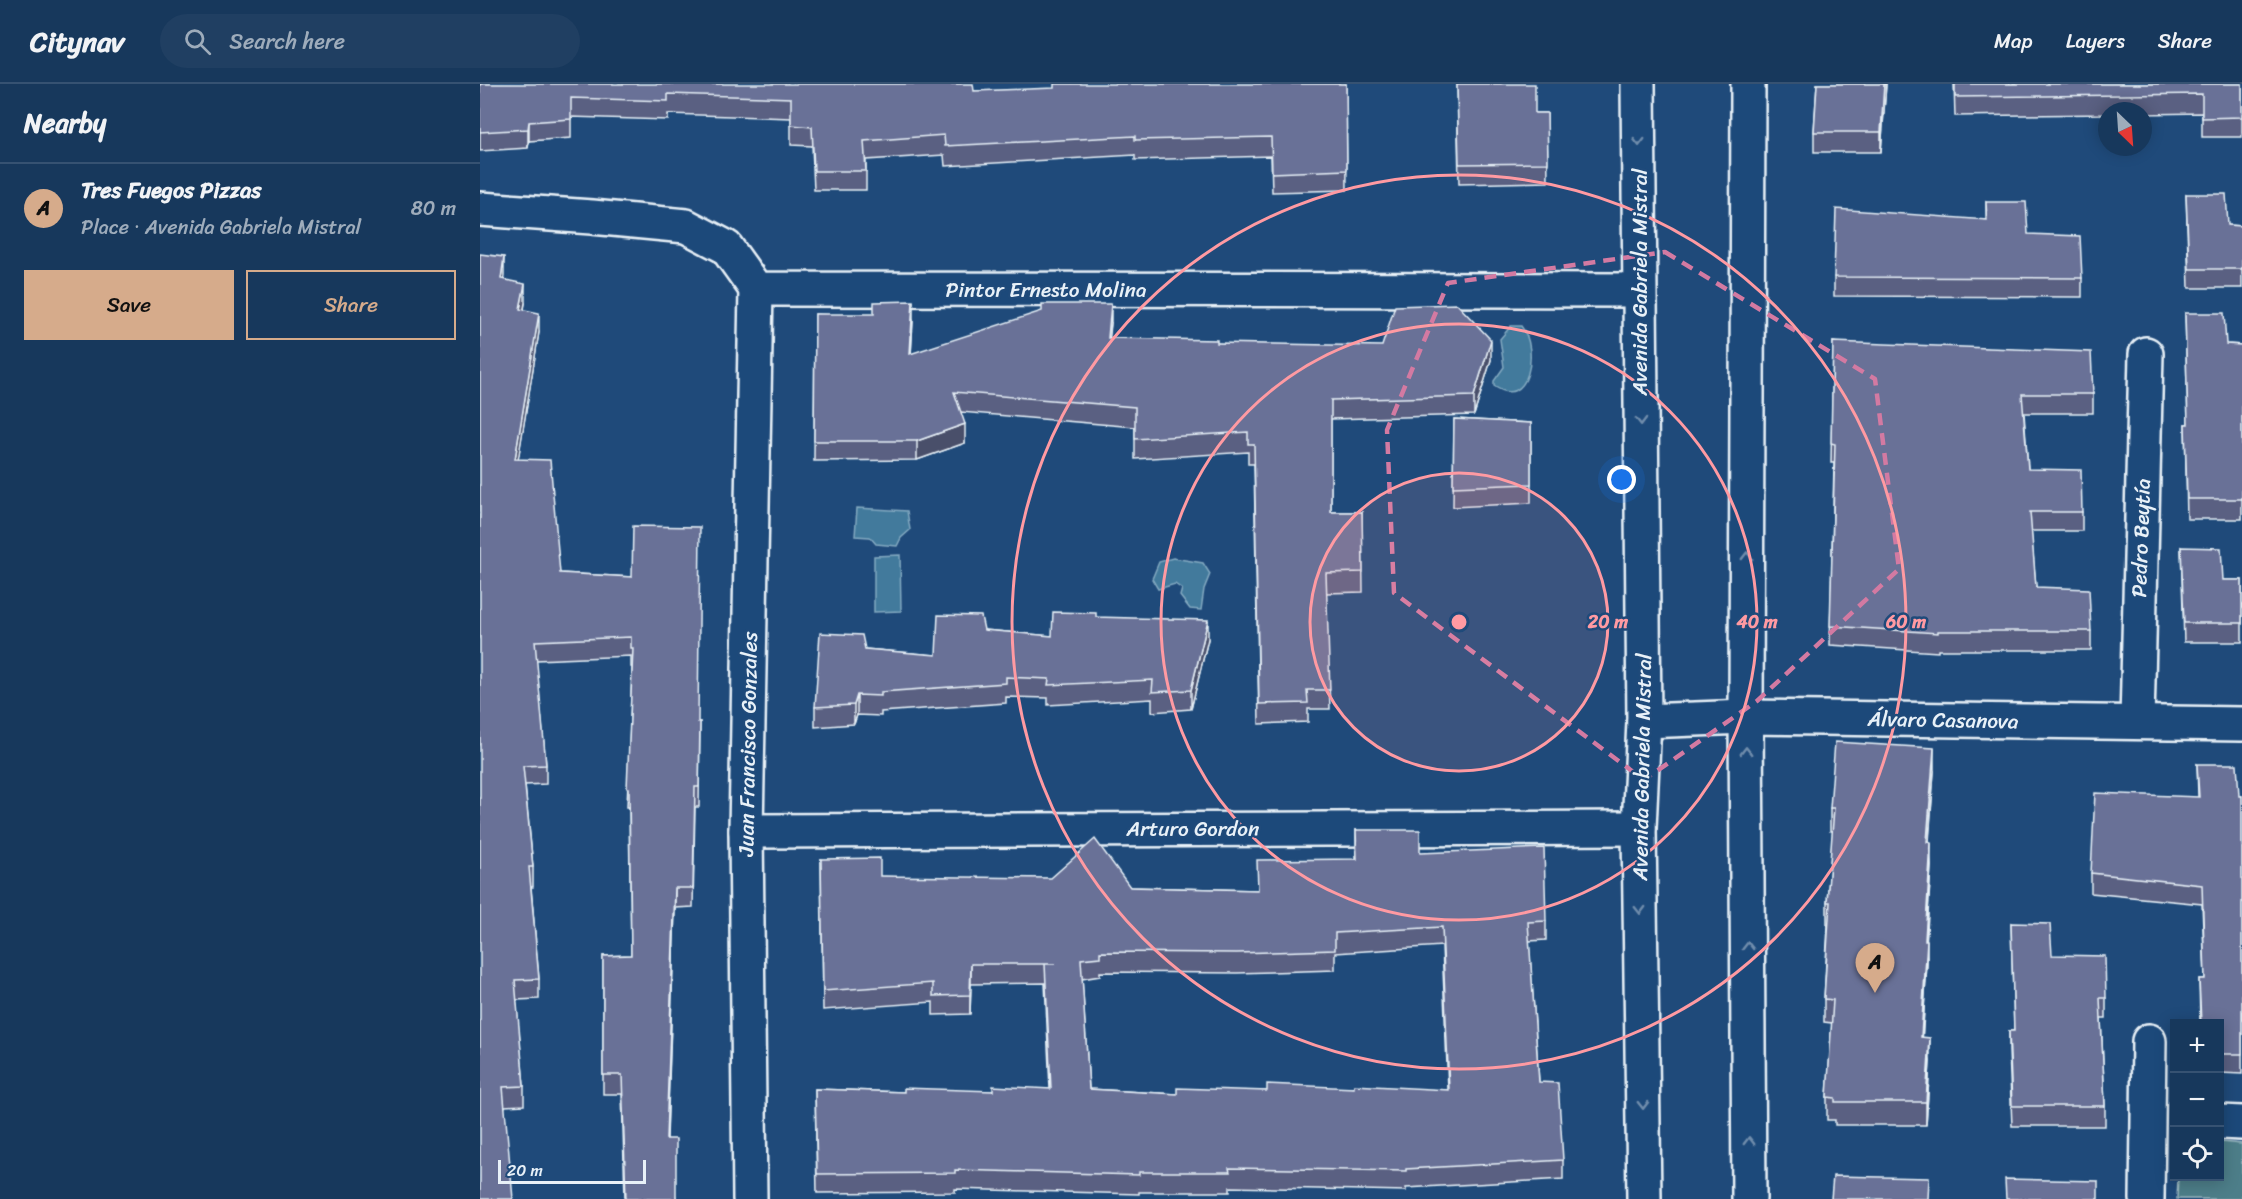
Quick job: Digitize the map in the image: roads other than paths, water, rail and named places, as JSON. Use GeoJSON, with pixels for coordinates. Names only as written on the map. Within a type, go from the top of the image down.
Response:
{"type":"FeatureCollection","features":[{"type":"Feature","properties":{"kind":"street","name":"Avenida Gabriela Mistral"},"geometry":{"type":"LineString","coordinates":[[1638,84],[1644,721],[1639,828],[1644,1199]]}},
{"type":"Feature","properties":{"kind":"street"},"geometry":{"type":"LineString","coordinates":[[1749,84],[1746,717],[1749,1199]]}},
{"type":"Feature","properties":{"kind":"street"},"geometry":{"type":"LineString","coordinates":[[480,209],[686,226],[726,247],[756,290]]}},
{"type":"Feature","properties":{"kind":"street","name":"Pintor Ernesto Molina"},"geometry":{"type":"LineString","coordinates":[[756,290],[1639,290]]}},
{"type":"Feature","properties":{"kind":"street","name":"Juan Francisco Gonzales"},"geometry":{"type":"LineString","coordinates":[[750,1199],[746,831],[756,290]]}},
{"type":"Feature","properties":{"kind":"street","name":"Pedro Beytía"},"geometry":{"type":"LineString","coordinates":[[2137,722],[2146,354]]}},
{"type":"Feature","properties":{"kind":"street","name":"Álvaro Casanova"},"geometry":{"type":"LineString","coordinates":[[1644,721],[1746,717],[2242,724]]}},
{"type":"Feature","properties":{"kind":"street","name":"Arturo Gordon"},"geometry":{"type":"LineString","coordinates":[[746,831],[1639,828]]}},
{"type":"Feature","properties":{"kind":"street"},"geometry":{"type":"LineString","coordinates":[[2147,1199],[2161,1120],[2149,1041]]}},
{"type":"Feature","properties":{"kind":"street"},"geometry":{"type":"LineString","coordinates":[[2224,1122],[2242,1124]]}},
{"type":"Feature","properties":{"kind":"water"},"geometry":{"type":"Polygon","coordinates":[[[1511,326],[1521,326],[1527,336],[1530,362],[1523,384],[1516,390],[1506,392],[1494,386],[1494,381],[1504,367],[1500,339],[1511,326]]]}},
{"type":"Feature","properties":{"kind":"water"},"geometry":{"type":"Polygon","coordinates":[[[857,508],[907,511],[910,530],[901,538],[897,546],[876,544],[870,537],[855,536],[857,508]]]}},
{"type":"Feature","properties":{"kind":"water"},"geometry":{"type":"Polygon","coordinates":[[[900,555],[901,611],[874,612],[874,556],[900,555]]]}},
{"type":"Feature","properties":{"kind":"water"},"geometry":{"type":"Polygon","coordinates":[[[1173,558],[1203,563],[1210,574],[1204,589],[1201,610],[1190,609],[1180,596],[1182,589],[1175,584],[1158,589],[1152,579],[1159,562],[1173,558]]]}},
{"type":"Feature","properties":{"kind":"place","name":"Tres Fuegos Pizzas"},"geometry":{"type":"Point","coordinates":[1875,993]}}]}
